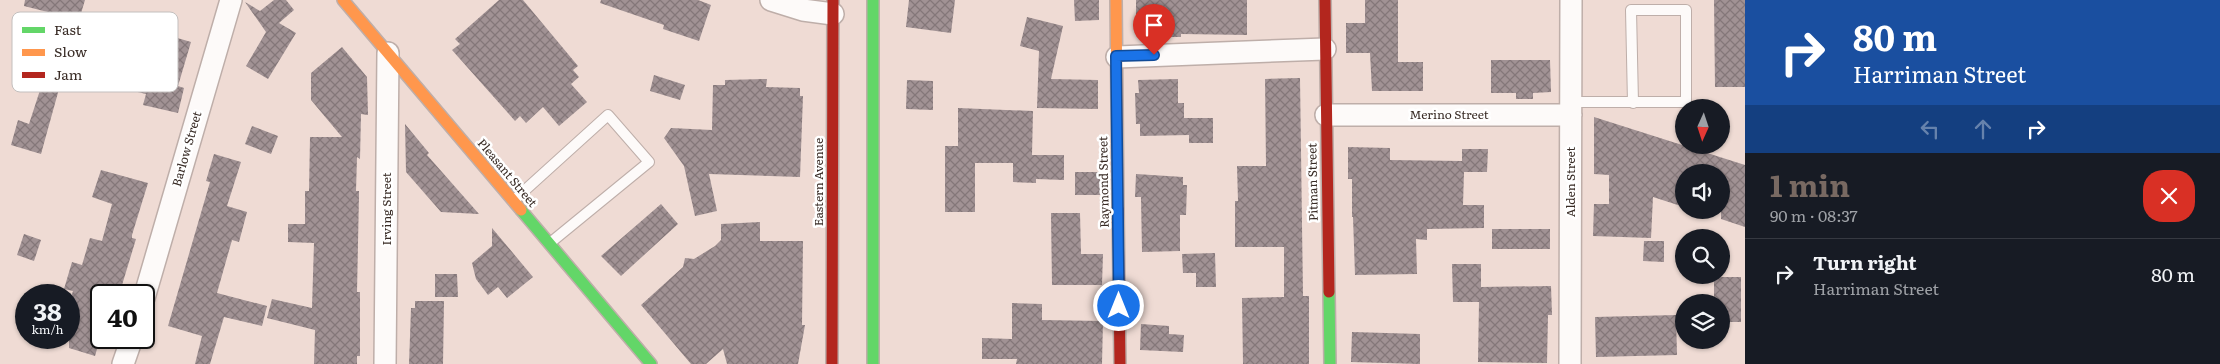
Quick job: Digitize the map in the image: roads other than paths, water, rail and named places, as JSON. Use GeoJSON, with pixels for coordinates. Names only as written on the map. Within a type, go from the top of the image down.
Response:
{"type":"FeatureCollection","features":[{"type":"Feature","properties":{"kind":"street","name":"Barlow Street"},"geometry":{"type":"LineString","coordinates":[[148,284],[231,0]]}},
{"type":"Feature","properties":{"kind":"street","name":"Pleasant Street"},"geometry":{"type":"LineString","coordinates":[[343,0],[651,364]]}},
{"type":"Feature","properties":{"kind":"street"},"geometry":{"type":"LineString","coordinates":[[771,0],[803,10],[833,7]]}},
{"type":"Feature","properties":{"kind":"street"},"geometry":{"type":"LineString","coordinates":[[873,0],[873,364]]}},
{"type":"Feature","properties":{"kind":"street","name":"Raymond Street"},"geometry":{"type":"LineString","coordinates":[[1116,0],[1120,364]]}},
{"type":"Feature","properties":{"kind":"street","name":"Pitman Street"},"geometry":{"type":"LineString","coordinates":[[1324,0],[1330,364]]}},
{"type":"Feature","properties":{"kind":"street","name":"Alden Street"},"geometry":{"type":"LineString","coordinates":[[1570,364],[1571,0]]}},
{"type":"Feature","properties":{"kind":"street","name":"Eastern Avenue"},"geometry":{"type":"LineString","coordinates":[[832,364],[833,7]]}},
{"type":"Feature","properties":{"kind":"street"},"geometry":{"type":"LineString","coordinates":[[1116,56],[1325,49]]}},
{"type":"Feature","properties":{"kind":"street","name":"Irving Street"},"geometry":{"type":"LineString","coordinates":[[385,364],[388,53]]}},
{"type":"Feature","properties":{"kind":"street","name":"Merino Street"},"geometry":{"type":"LineString","coordinates":[[1326,115],[1571,108]]}},
{"type":"Feature","properties":{"kind":"street"},"geometry":{"type":"LineString","coordinates":[[123,364],[128,349]]}},
{"type":"Feature","properties":{"kind":"lane"},"geometry":{"type":"LineString","coordinates":[[1571,108],[1633,103],[1686,102],[1686,10],[1631,10],[1633,103]]}},
{"type":"Feature","properties":{"kind":"lane"},"geometry":{"type":"LineString","coordinates":[[512,201],[608,115],[649,162],[550,244]]}}]}
